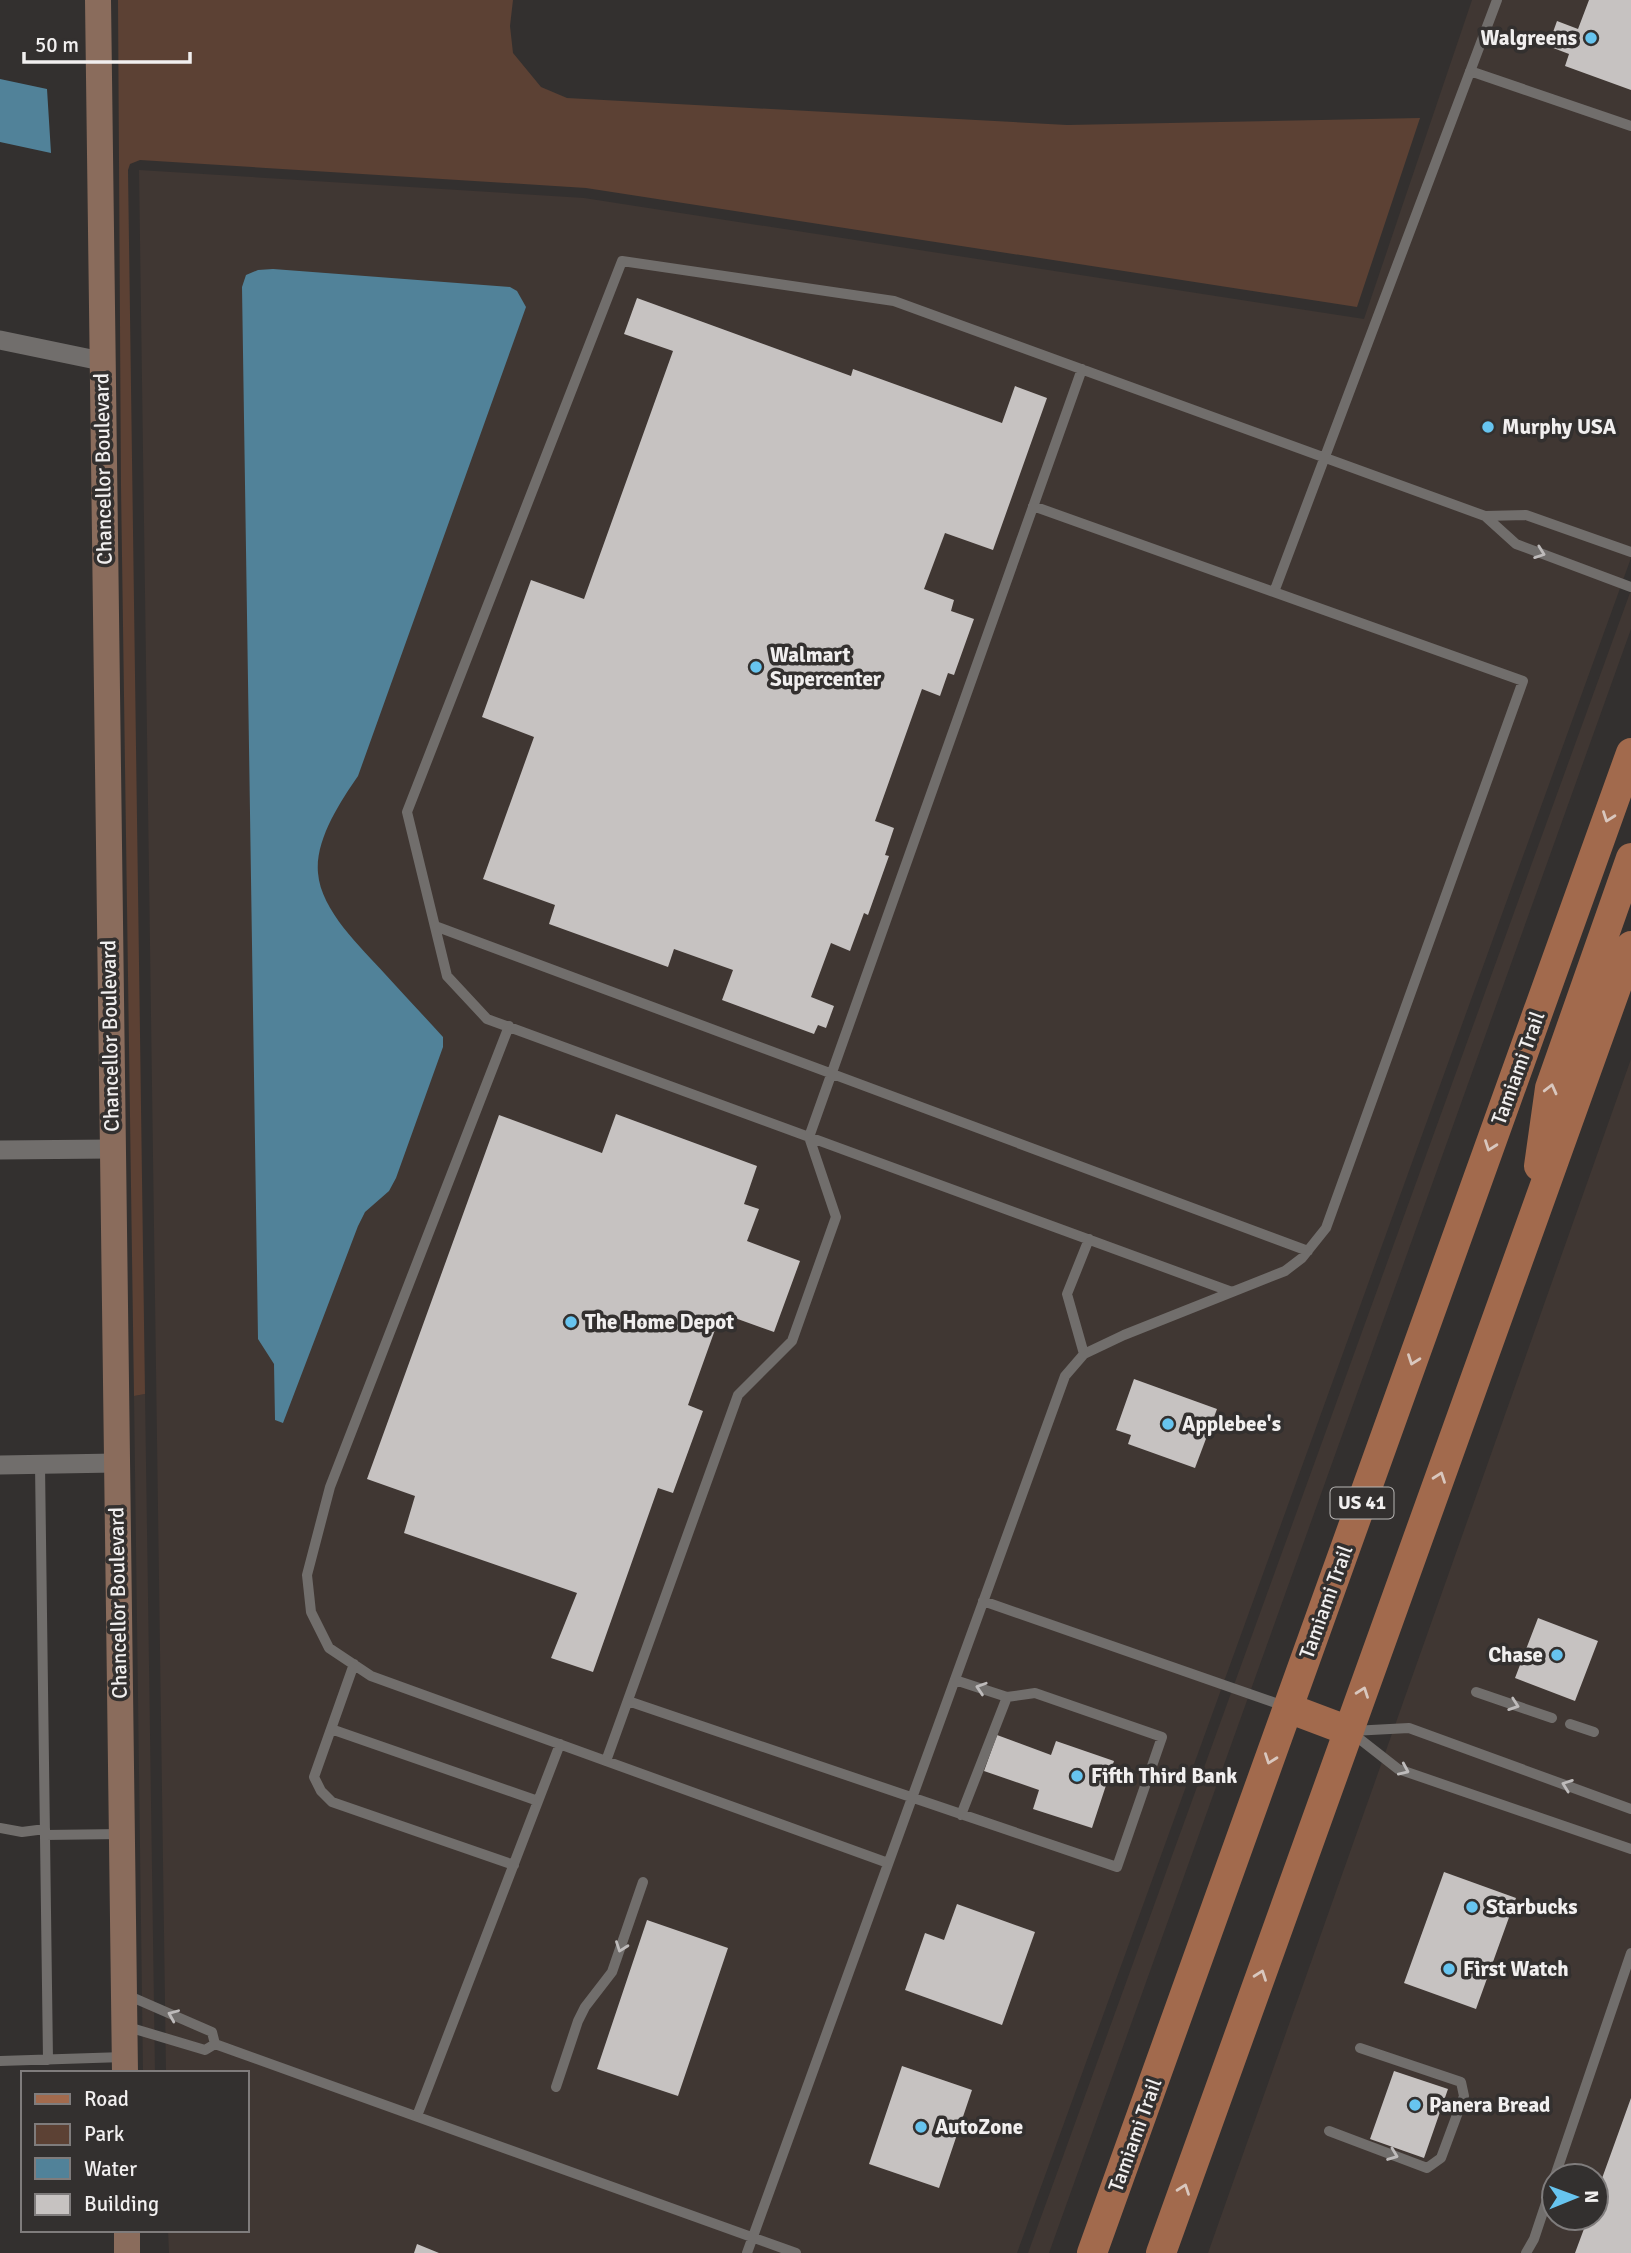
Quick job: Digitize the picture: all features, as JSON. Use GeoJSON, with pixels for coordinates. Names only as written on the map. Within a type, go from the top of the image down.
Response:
{"type":"FeatureCollection","features":[{"type":"Feature","properties":{"kind":"main road","name":"Tamiami Trail"},"geometry":{"type":"LineString","coordinates":[[1095,2249],[1631,753]]}},
{"type":"Feature","properties":{"kind":"main road"},"geometry":{"type":"LineString","coordinates":[[1530,1229],[1550,1088],[1631,858]]}},
{"type":"Feature","properties":{"kind":"main road","name":"US 41"},"geometry":{"type":"LineString","coordinates":[[1161,2253],[1629,955]]}},
{"type":"Feature","properties":{"kind":"main road"},"geometry":{"type":"LineString","coordinates":[[1288,1708],[1349,1731]]}},
{"type":"Feature","properties":{"kind":"street","name":"Chancellor Boulevard"},"geometry":{"type":"LineString","coordinates":[[98,0],[125,2065]]}},
{"type":"Feature","properties":{"kind":"street"},"geometry":{"type":"LineString","coordinates":[[0,340],[101,361]]}},
{"type":"Feature","properties":{"kind":"street"},"geometry":{"type":"LineString","coordinates":[[0,1150],[112,1149]]}},
{"type":"Feature","properties":{"kind":"street"},"geometry":{"type":"LineString","coordinates":[[0,1465],[116,1463]]}},
{"type":"Feature","properties":{"kind":"street"},"geometry":{"type":"LineString","coordinates":[[127,2232],[127,2253]]}},
{"type":"Feature","properties":{"kind":"lane"},"geometry":{"type":"LineString","coordinates":[[1274,592],[1497,0]]}},
{"type":"Feature","properties":{"kind":"lane"},"geometry":{"type":"LineString","coordinates":[[1470,71],[1631,126]]}},
{"type":"Feature","properties":{"kind":"lane"},"geometry":{"type":"LineString","coordinates":[[1232,1292],[487,1019],[447,976],[407,812],[622,261],[894,301],[1485,516],[1526,515],[1631,552]]}},
{"type":"Feature","properties":{"kind":"lane"},"geometry":{"type":"LineString","coordinates":[[606,1761],[738,1395],[792,1341],[836,1217],[809,1137],[1082,369]]}},
{"type":"Feature","properties":{"kind":"lane"},"geometry":{"type":"LineString","coordinates":[[747,2253],[1065,1376],[1084,1354],[1124,1335],[1285,1271],[1302,1258],[1326,1228],[1523,681],[1033,506]]}},
{"type":"Feature","properties":{"kind":"lane"},"geometry":{"type":"LineString","coordinates":[[1485,516],[1516,544],[1631,587]]}},
{"type":"Feature","properties":{"kind":"lane"},"geometry":{"type":"LineString","coordinates":[[435,926],[1308,1251]]}},
{"type":"Feature","properties":{"kind":"lane"},"geometry":{"type":"LineString","coordinates":[[509,1027],[330,1487],[307,1575],[311,1612],[329,1648],[371,1676],[888,1863]]}},
{"type":"Feature","properties":{"kind":"lane"},"geometry":{"type":"LineString","coordinates":[[1084,1354],[1067,1294],[1089,1239]]}},
{"type":"Feature","properties":{"kind":"lane"},"geometry":{"type":"LineString","coordinates":[[40,1465],[48,2060]]}},
{"type":"Feature","properties":{"kind":"lane"},"geometry":{"type":"LineString","coordinates":[[983,1601],[1288,1708]]}},
{"type":"Feature","properties":{"kind":"lane"},"geometry":{"type":"LineString","coordinates":[[354,1664],[314,1777],[321,1791],[332,1802],[514,1865]]}},
{"type":"Feature","properties":{"kind":"lane"},"geometry":{"type":"LineString","coordinates":[[628,1701],[1117,1867],[1162,1737],[1035,1693],[1007,1697],[955,1680]]}},
{"type":"Feature","properties":{"kind":"lane"},"geometry":{"type":"LineString","coordinates":[[1476,1692],[1552,1718]]}},
{"type":"Feature","properties":{"kind":"lane"},"geometry":{"type":"LineString","coordinates":[[961,1815],[1007,1697]]}},
{"type":"Feature","properties":{"kind":"lane"},"geometry":{"type":"LineString","coordinates":[[1570,1724],[1594,1732]]}},
{"type":"Feature","properties":{"kind":"lane"},"geometry":{"type":"LineString","coordinates":[[1349,1731],[1409,1728],[1631,1809]]}},
{"type":"Feature","properties":{"kind":"lane"},"geometry":{"type":"LineString","coordinates":[[331,1729],[538,1801]]}},
{"type":"Feature","properties":{"kind":"lane"},"geometry":{"type":"LineString","coordinates":[[1349,1731],[1398,1769],[1631,1849]]}},
{"type":"Feature","properties":{"kind":"lane"},"geometry":{"type":"LineString","coordinates":[[417,2116],[560,1744]]}},
{"type":"Feature","properties":{"kind":"lane"},"geometry":{"type":"LineString","coordinates":[[0,1828],[22,1832],[121,1834]]}},
{"type":"Feature","properties":{"kind":"lane"},"geometry":{"type":"LineString","coordinates":[[556,2087],[584,2007],[612,1972],[643,1882]]}},
{"type":"Feature","properties":{"kind":"lane"},"geometry":{"type":"LineString","coordinates":[[1560,2162],[1631,1953]]}},
{"type":"Feature","properties":{"kind":"lane"},"geometry":{"type":"LineString","coordinates":[[123,1994],[212,2032],[215,2044]]}},
{"type":"Feature","properties":{"kind":"lane"},"geometry":{"type":"LineString","coordinates":[[124,2026],[205,2050],[215,2044]]}},
{"type":"Feature","properties":{"kind":"lane"},"geometry":{"type":"LineString","coordinates":[[215,2044],[796,2253]]}},
{"type":"Feature","properties":{"kind":"lane"},"geometry":{"type":"LineString","coordinates":[[1329,2131],[1427,2168],[1441,2158],[1464,2095],[1461,2082],[1360,2048]]}},
{"type":"Feature","properties":{"kind":"lane"},"geometry":{"type":"LineString","coordinates":[[0,2061],[48,2060],[125,2065]]}},
{"type":"Feature","properties":{"kind":"lane"},"geometry":{"type":"LineString","coordinates":[[1526,2253],[1540,2221]]}},
{"type":"Feature","properties":{"kind":"shaded area"},"geometry":{"type":"Polygon","coordinates":[[[1472,0],[1631,0],[1631,558],[1017,2253],[169,2253],[168,2232],[248,2232],[248,2071],[166,2071],[139,170],[584,198],[1364,319],[1472,0]]]}},
{"type":"Feature","properties":{"kind":"shaded area"},"geometry":{"type":"Polygon","coordinates":[[[1631,590],[1631,629],[1049,2253],[1028,2253],[1631,590]]]}},
{"type":"Feature","properties":{"kind":"shaded area"},"geometry":{"type":"Polygon","coordinates":[[[1631,1059],[1631,2253],[1208,2253],[1631,1059]]]}},
{"type":"Feature","properties":{"kind":"shaded area"},"geometry":{"type":"Polygon","coordinates":[[[145,1394],[155,2071],[143,2071],[134,1396],[145,1394]]]}},
{"type":"Feature","properties":{"kind":"green space"},"geometry":{"type":"Polygon","coordinates":[[[118,0],[513,0],[510,26],[513,53],[541,87],[567,98],[1067,125],[1420,118],[1357,307],[586,188],[140,160],[130,164],[145,1394],[134,1396],[121,486],[118,0]]]}},
{"type":"Feature","properties":{"kind":"water"},"geometry":{"type":"Polygon","coordinates":[[[0,79],[47,89],[51,153],[0,142],[0,79]]]}},
{"type":"Feature","properties":{"kind":"water"},"geometry":{"type":"Polygon","coordinates":[[[258,270],[510,287],[517,291],[526,307],[358,776],[337,809],[320,848],[318,873],[326,901],[334,915],[443,1037],[443,1047],[396,1178],[389,1191],[365,1212],[358,1226],[283,1423],[275,1420],[274,1364],[258,1339],[242,287],[246,275],[258,270]]]}},
{"type":"Feature","properties":{"kind":"building","name":"Walgreens"},"geometry":{"type":"Polygon","coordinates":[[[1589,0],[1631,0],[1631,90],[1565,66],[1569,54],[1548,46],[1557,21],[1578,29],[1589,0]]]}},
{"type":"Feature","properties":{"kind":"building"},"geometry":{"type":"Polygon","coordinates":[[[637,298],[851,376],[853,369],[1002,423],[1015,386],[1047,398],[993,550],[945,533],[924,589],[954,600],[951,611],[974,619],[954,675],[948,673],[940,696],[922,689],[875,821],[894,828],[885,855],[889,856],[868,915],[864,913],[850,951],[831,943],[811,997],[834,1006],[826,1028],[818,1025],[814,1034],[722,1000],[733,970],[674,949],[668,967],[549,924],[555,905],[483,879],[534,737],[482,717],[531,580],[584,599],[673,351],[624,334],[637,298]]]}},
{"type":"Feature","properties":{"kind":"building","name":"The Home Depot"},"geometry":{"type":"Polygon","coordinates":[[[616,1114],[757,1166],[744,1204],[759,1209],[747,1241],[800,1261],[774,1332],[721,1313],[688,1405],[703,1411],[673,1493],[658,1488],[593,1672],[551,1658],[577,1593],[404,1533],[415,1496],[367,1479],[499,1115],[602,1153],[616,1114]]]}},
{"type":"Feature","properties":{"kind":"building","name":"Applebee's"},"geometry":{"type":"Polygon","coordinates":[[[1134,1379],[1217,1409],[1214,1417],[1220,1419],[1216,1431],[1210,1428],[1195,1468],[1128,1444],[1131,1435],[1116,1430],[1134,1379]]]}},
{"type":"Feature","properties":{"kind":"building"},"geometry":{"type":"Polygon","coordinates":[[[1538,1618],[1598,1641],[1575,1701],[1515,1678],[1538,1618]]]}},
{"type":"Feature","properties":{"kind":"building","name":"Fifth Third Bank"},"geometry":{"type":"Polygon","coordinates":[[[997,1735],[1051,1755],[1056,1741],[1114,1761],[1092,1828],[1033,1809],[1039,1790],[984,1771],[997,1735]]]}},
{"type":"Feature","properties":{"kind":"building"},"geometry":{"type":"Polygon","coordinates":[[[1444,1872],[1516,1898],[1476,2009],[1404,1983],[1444,1872]]]}},
{"type":"Feature","properties":{"kind":"building"},"geometry":{"type":"Polygon","coordinates":[[[957,1904],[1035,1932],[1002,2025],[905,1990],[925,1933],[944,1940],[957,1904]]]}},
{"type":"Feature","properties":{"kind":"building"},"geometry":{"type":"Polygon","coordinates":[[[647,1920],[728,1948],[678,2096],[597,2069],[647,1920]]]}},
{"type":"Feature","properties":{"kind":"building","name":"AutoZone"},"geometry":{"type":"Polygon","coordinates":[[[902,2066],[972,2090],[939,2188],[869,2164],[902,2066]]]}},
{"type":"Feature","properties":{"kind":"building"},"geometry":{"type":"Polygon","coordinates":[[[1394,2071],[1448,2089],[1424,2158],[1370,2139],[1394,2071]]]}},
{"type":"Feature","properties":{"kind":"building"},"geometry":{"type":"Polygon","coordinates":[[[1631,2098],[1631,2253],[1575,2253],[1583,2232],[1610,2232],[1608,2162],[1631,2098]]]}},
{"type":"Feature","properties":{"kind":"building"},"geometry":{"type":"Polygon","coordinates":[[[417,2244],[439,2253],[414,2253],[417,2244]]]}},
{"type":"Feature","properties":{"kind":"place","name":"Walgreens"},"geometry":{"type":"Point","coordinates":[1591,38]}},
{"type":"Feature","properties":{"kind":"place","name":"Murphy USA"},"geometry":{"type":"Point","coordinates":[1488,427]}},
{"type":"Feature","properties":{"kind":"place","name":"Walmart Supercenter"},"geometry":{"type":"Point","coordinates":[756,667]}},
{"type":"Feature","properties":{"kind":"place","name":"The Home Depot"},"geometry":{"type":"Point","coordinates":[571,1322]}},
{"type":"Feature","properties":{"kind":"place","name":"Applebee's"},"geometry":{"type":"Point","coordinates":[1168,1424]}},
{"type":"Feature","properties":{"kind":"place","name":"Chase"},"geometry":{"type":"Point","coordinates":[1557,1655]}},
{"type":"Feature","properties":{"kind":"place","name":"Fifth Third Bank"},"geometry":{"type":"Point","coordinates":[1077,1776]}},
{"type":"Feature","properties":{"kind":"place","name":"Starbucks"},"geometry":{"type":"Point","coordinates":[1472,1907]}},
{"type":"Feature","properties":{"kind":"place","name":"First Watch"},"geometry":{"type":"Point","coordinates":[1449,1969]}},
{"type":"Feature","properties":{"kind":"place","name":"Panera Bread"},"geometry":{"type":"Point","coordinates":[1415,2105]}},
{"type":"Feature","properties":{"kind":"place","name":"AutoZone"},"geometry":{"type":"Point","coordinates":[921,2127]}}]}
